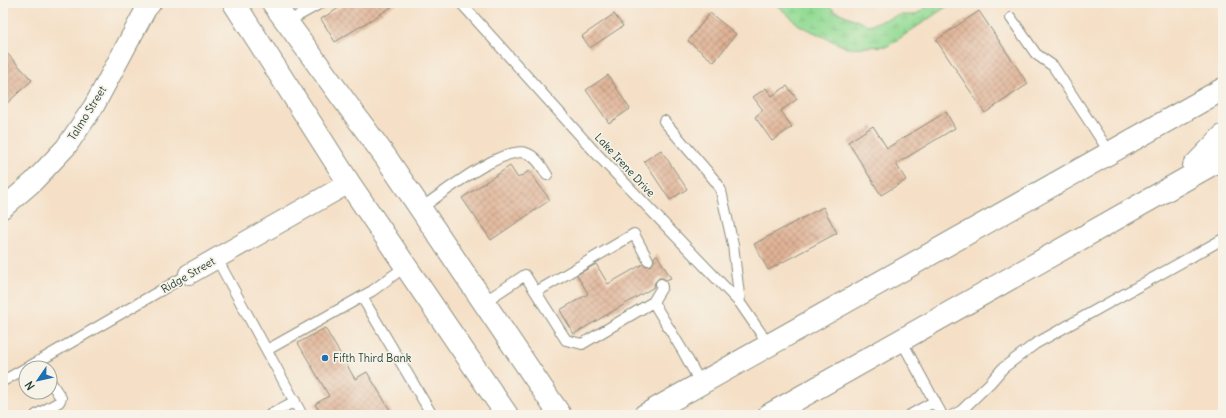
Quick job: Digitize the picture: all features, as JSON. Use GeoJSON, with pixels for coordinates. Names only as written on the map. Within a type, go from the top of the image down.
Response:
{"type":"FeatureCollection","features":[{"type":"Feature","properties":{"kind":"main road"},"geometry":{"type":"LineString","coordinates":[[234,3],[349,183],[507,415]]}},
{"type":"Feature","properties":{"kind":"main road"},"geometry":{"type":"LineString","coordinates":[[273,3],[387,159],[560,415]]}},
{"type":"Feature","properties":{"kind":"main road"},"geometry":{"type":"LineString","coordinates":[[645,415],[1223,89]]}},
{"type":"Feature","properties":{"kind":"main road"},"geometry":{"type":"LineString","coordinates":[[1176,184],[1223,136]]}},
{"type":"Feature","properties":{"kind":"main road"},"geometry":{"type":"LineString","coordinates":[[769,415],[1223,158]]}},
{"type":"Feature","properties":{"kind":"street","name":"Talmo Street"},"geometry":{"type":"LineString","coordinates":[[3,208],[33,182],[66,147],[94,106],[146,9],[151,3]]}},
{"type":"Feature","properties":{"kind":"street","name":"Ridge Street"},"geometry":{"type":"LineString","coordinates":[[189,274],[349,183]]}},
{"type":"Feature","properties":{"kind":"lane"},"geometry":{"type":"LineString","coordinates":[[287,22],[321,3]]}},
{"type":"Feature","properties":{"kind":"lane","name":"Lake Irene Drive"},"geometry":{"type":"LineString","coordinates":[[461,3],[594,151],[740,303],[769,345]]}},
{"type":"Feature","properties":{"kind":"lane"},"geometry":{"type":"LineString","coordinates":[[1011,18],[1036,54],[1053,66],[1110,153]]}},
{"type":"Feature","properties":{"kind":"lane"},"geometry":{"type":"LineString","coordinates":[[664,121],[717,183],[721,192],[733,244],[740,303]]}},
{"type":"Feature","properties":{"kind":"lane"},"geometry":{"type":"LineString","coordinates":[[421,208],[479,169],[510,154],[521,152],[535,157],[547,174]]}},
{"type":"Feature","properties":{"kind":"lane"},"geometry":{"type":"LineString","coordinates":[[536,292],[634,234],[648,260]]}},
{"type":"Feature","properties":{"kind":"lane"},"geometry":{"type":"LineString","coordinates":[[953,415],[961,411],[1003,368],[1035,344],[1223,239]]}},
{"type":"Feature","properties":{"kind":"lane"},"geometry":{"type":"LineString","coordinates":[[217,259],[302,415]]}},
{"type":"Feature","properties":{"kind":"lane"},"geometry":{"type":"LineString","coordinates":[[267,350],[372,291],[406,266]]}},
{"type":"Feature","properties":{"kind":"lane","name":"Ridge Street"},"geometry":{"type":"LineString","coordinates":[[48,360],[189,274]]}},
{"type":"Feature","properties":{"kind":"lane"},"geometry":{"type":"LineString","coordinates":[[484,302],[524,275],[566,340],[582,344],[653,302],[662,287],[661,284]]}},
{"type":"Feature","properties":{"kind":"lane"},"geometry":{"type":"LineString","coordinates":[[362,297],[432,415]]}},
{"type":"Feature","properties":{"kind":"lane"},"geometry":{"type":"LineString","coordinates":[[653,302],[701,384]]}},
{"type":"Feature","properties":{"kind":"lane"},"geometry":{"type":"LineString","coordinates":[[902,340],[942,415]]}},
{"type":"Feature","properties":{"kind":"lane","name":"Ridge Street"},"geometry":{"type":"LineString","coordinates":[[3,381],[18,373]]}},
{"type":"Feature","properties":{"kind":"lane"},"geometry":{"type":"LineString","coordinates":[[36,415],[59,402],[61,398],[58,393]]}},
{"type":"Feature","properties":{"kind":"lane"},"geometry":{"type":"LineString","coordinates":[[910,415],[935,401]]}},
{"type":"Feature","properties":{"kind":"lane"},"geometry":{"type":"LineString","coordinates":[[270,415],[295,402]]}},
{"type":"Feature","properties":{"kind":"green space"},"geometry":{"type":"Polygon","coordinates":[[[775,3],[825,3],[835,11],[868,25],[900,15],[915,15],[932,3],[952,3],[888,46],[847,48],[799,25],[775,3]]]}},
{"type":"Feature","properties":{"kind":"building"},"geometry":{"type":"Polygon","coordinates":[[[347,3],[398,3],[335,42],[321,19],[347,3]]]}},
{"type":"Feature","properties":{"kind":"building"},"geometry":{"type":"Polygon","coordinates":[[[979,11],[1028,84],[985,113],[936,40],[979,11]]]}},
{"type":"Feature","properties":{"kind":"building"},"geometry":{"type":"Polygon","coordinates":[[[710,13],[736,34],[714,62],[688,41],[710,13]]]}},
{"type":"Feature","properties":{"kind":"building"},"geometry":{"type":"Polygon","coordinates":[[[614,14],[623,26],[590,48],[582,36],[614,14]]]}},
{"type":"Feature","properties":{"kind":"building"},"geometry":{"type":"Polygon","coordinates":[[[3,49],[32,80],[3,107],[3,49]]]}},
{"type":"Feature","properties":{"kind":"building"},"geometry":{"type":"Polygon","coordinates":[[[608,75],[630,109],[609,123],[586,90],[608,75]]]}},
{"type":"Feature","properties":{"kind":"building"},"geometry":{"type":"Polygon","coordinates":[[[787,86],[797,99],[781,111],[792,127],[772,141],[755,117],[763,110],[753,97],[766,88],[772,96],[787,86]]]}},
{"type":"Feature","properties":{"kind":"building"},"geometry":{"type":"Polygon","coordinates":[[[946,112],[955,128],[896,164],[906,180],[881,195],[848,142],[873,126],[887,148],[946,112]]]}},
{"type":"Feature","properties":{"kind":"building"},"geometry":{"type":"Polygon","coordinates":[[[661,150],[687,189],[670,200],[644,161],[661,150]]]}},
{"type":"Feature","properties":{"kind":"building"},"geometry":{"type":"Polygon","coordinates":[[[510,166],[518,178],[529,171],[550,200],[491,240],[462,198],[510,166]]]}},
{"type":"Feature","properties":{"kind":"building"},"geometry":{"type":"Polygon","coordinates":[[[823,207],[837,233],[768,270],[754,244],[823,207]]]}},
{"type":"Feature","properties":{"kind":"building"},"geometry":{"type":"Polygon","coordinates":[[[657,255],[671,278],[666,280],[659,278],[655,282],[654,287],[574,334],[560,310],[588,294],[577,275],[596,264],[608,284],[643,264],[647,266],[651,265],[654,261],[654,257],[657,255]]]}},
{"type":"Feature","properties":{"kind":"building","name":"Fifth Third Bank"},"geometry":{"type":"Polygon","coordinates":[[[325,328],[355,379],[367,372],[393,415],[321,415],[315,404],[329,396],[298,343],[325,328]]]}},
{"type":"Feature","properties":{"kind":"place","name":"Fifth Third Bank"},"geometry":{"type":"Point","coordinates":[325,358]}}]}
